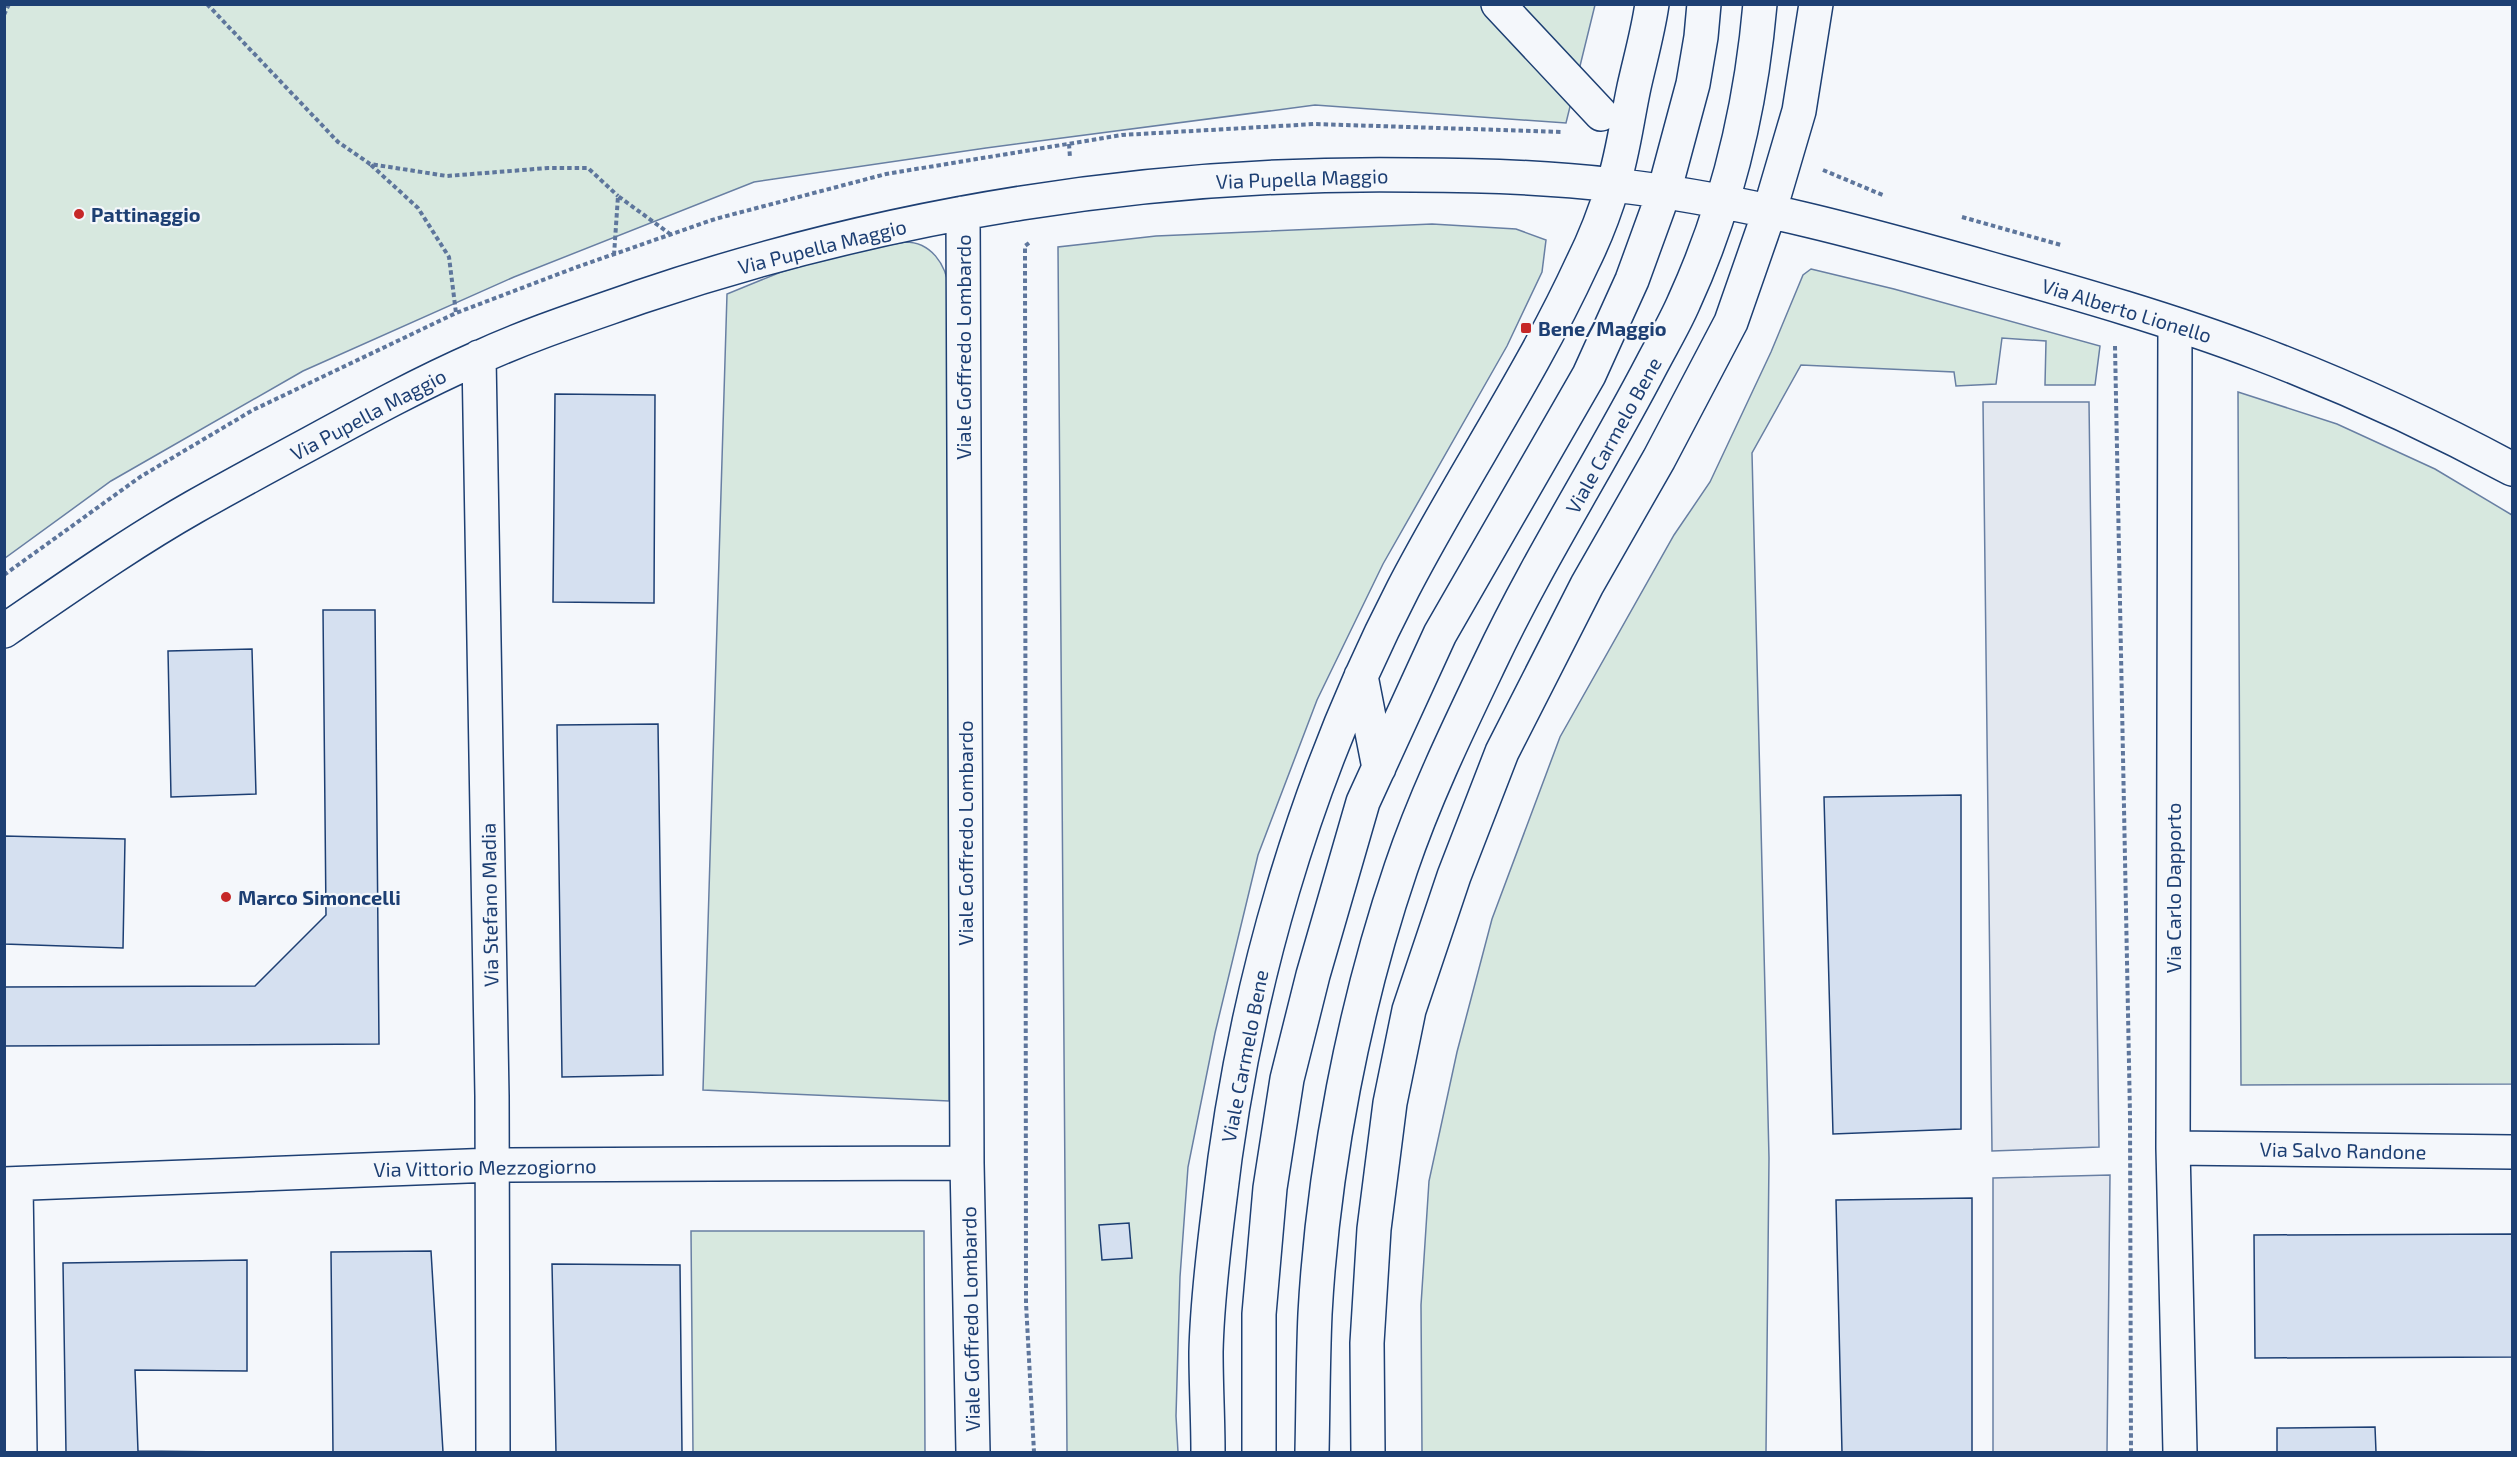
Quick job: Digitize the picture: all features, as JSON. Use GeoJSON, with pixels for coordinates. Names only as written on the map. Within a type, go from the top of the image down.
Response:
{"type":"FeatureCollection","features":[{"type":"Feature","properties":{"kind":"street"},"geometry":{"type":"LineString","coordinates":[[1498,4],[1601,114]]}},
{"type":"Feature","properties":{"kind":"street","name":"Viale Carmelo Bene"},"geometry":{"type":"LineString","coordinates":[[1208,1452],[1206,1350],[1212,1269],[1236,1080],[1255,987],[1283,888],[1312,801],[1361,676],[1408,580],[1505,412],[1583,263],[1613,185],[1652,4]]}},
{"type":"Feature","properties":{"kind":"street"},"geometry":{"type":"LineString","coordinates":[[1259,1452],[1259,1314],[1270,1188],[1287,1079],[1313,975],[1363,802],[1440,634],[1589,375],[1632,280],[1664,192],[1693,84],[1704,4]]}},
{"type":"Feature","properties":{"kind":"street","name":"Viale Carmelo Bene"},"geometry":{"type":"LineString","coordinates":[[1312,1452],[1316,1311],[1328,1185],[1348,1062],[1401,870],[1437,779],[1491,659],[1638,391],[1684,302],[1723,202],[1743,122],[1757,42],[1760,4]]}},
{"type":"Feature","properties":{"kind":"street"},"geometry":{"type":"LineString","coordinates":[[1368,1452],[1367,1354],[1370,1283],[1390,1103],[1409,1010],[1429,946],[1502,752],[1582,594],[1659,459],[1731,322],[1769,213],[1799,111],[1816,4]]}},
{"type":"Feature","properties":{"kind":"street","name":"Via Pupella Maggio"},"geometry":{"type":"LineString","coordinates":[[4,631],[89,573],[190,509],[378,406],[479,357],[599,311],[726,269],[816,245],[963,213],[1074,196],[1253,177],[1315,174],[1525,177],[1613,185],[1723,202]]}},
{"type":"Feature","properties":{"kind":"street","name":"Via Alberto Lionello"},"geometry":{"type":"LineString","coordinates":[[1723,202],[1967,262],[2175,324],[2341,386],[2512,469]]}},
{"type":"Feature","properties":{"kind":"street","name":"Viale Goffredo Lombardo"},"geometry":{"type":"LineString","coordinates":[[963,213],[967,1163],[973,1452]]}},
{"type":"Feature","properties":{"kind":"street","name":"Via Carlo Dapporto"},"geometry":{"type":"LineString","coordinates":[[2175,324],[2173,1148],[2180,1452]]}},
{"type":"Feature","properties":{"kind":"street","name":"Via Stefano Madia"},"geometry":{"type":"LineString","coordinates":[[479,357],[493,1165],[493,1452]]}},
{"type":"Feature","properties":{"kind":"street"},"geometry":{"type":"LineString","coordinates":[[1361,676],[1379,768]]}},
{"type":"Feature","properties":{"kind":"street"},"geometry":{"type":"LineString","coordinates":[[1437,779],[1502,752]]}},
{"type":"Feature","properties":{"kind":"street","name":"Via Salvo Randone"},"geometry":{"type":"LineString","coordinates":[[2173,1148],[2512,1152]]}},
{"type":"Feature","properties":{"kind":"street","name":"Via Vittorio Mezzogiorno"},"geometry":{"type":"LineString","coordinates":[[10,1184],[493,1165],[967,1163]]}},
{"type":"Feature","properties":{"kind":"street"},"geometry":{"type":"LineString","coordinates":[[10,1184],[20,1452]]}},
{"type":"Feature","properties":{"kind":"path"},"geometry":{"type":"LineString","coordinates":[[4,15],[9,4]]}},
{"type":"Feature","properties":{"kind":"path"},"geometry":{"type":"LineString","coordinates":[[207,4],[338,142],[370,164],[418,208],[449,257],[456,313]]}},
{"type":"Feature","properties":{"kind":"path"},"geometry":{"type":"LineString","coordinates":[[1069,144],[1074,196]]}},
{"type":"Feature","properties":{"kind":"path"},"geometry":{"type":"LineString","coordinates":[[370,164],[447,176],[548,168],[588,168],[618,196],[670,235]]}},
{"type":"Feature","properties":{"kind":"path"},"geometry":{"type":"LineString","coordinates":[[1830,173],[1883,196]]}},
{"type":"Feature","properties":{"kind":"path"},"geometry":{"type":"LineString","coordinates":[[614,255],[618,196]]}},
{"type":"Feature","properties":{"kind":"path"},"geometry":{"type":"LineString","coordinates":[[1033,238],[1025,246],[1025,687],[1026,1303],[1034,1452]]}},
{"type":"Feature","properties":{"kind":"path"},"geometry":{"type":"LineString","coordinates":[[2090,297],[2115,344],[2130,1114],[2131,1452]]}},
{"type":"Feature","properties":{"kind":"shaded area"},"geometry":{"type":"Polygon","coordinates":[[[5,5],[1595,5],[1566,123],[1315,105],[986,148],[754,182],[514,277],[303,371],[111,481],[5,558],[5,5]]]}},
{"type":"Feature","properties":{"kind":"shaded area"},"geometry":{"type":"Polygon","coordinates":[[[1432,224],[1516,229],[1546,240],[1542,272],[1507,346],[1383,564],[1317,700],[1258,855],[1215,1033],[1188,1167],[1180,1277],[1176,1416],[1178,1452],[1067,1452],[1058,247],[1156,236],[1432,224]]]}},
{"type":"Feature","properties":{"kind":"shaded area"},"geometry":{"type":"Polygon","coordinates":[[[905,242],[922,246],[936,256],[945,271],[949,289],[949,1101],[703,1090],[727,294],[781,272],[839,254],[905,242]]]}},
{"type":"Feature","properties":{"kind":"shaded area"},"geometry":{"type":"Polygon","coordinates":[[[1811,269],[1894,289],[2100,346],[2095,385],[2045,385],[2046,341],[2002,338],[1996,384],[1956,386],[1954,372],[1801,365],[1752,453],[1769,1158],[1766,1452],[1422,1452],[1421,1305],[1429,1181],[1457,1052],[1492,919],[1560,737],[1674,535],[1710,482],[1771,352],[1803,275],[1811,269]]]}},
{"type":"Feature","properties":{"kind":"shaded area"},"geometry":{"type":"Polygon","coordinates":[[[2238,392],[2337,424],[2435,469],[2512,515],[2512,1084],[2241,1085],[2238,392]]]}},
{"type":"Feature","properties":{"kind":"shaded area"},"geometry":{"type":"Polygon","coordinates":[[[1983,402],[2089,402],[2099,1147],[1992,1151],[1983,402]]]}},
{"type":"Feature","properties":{"kind":"shaded area"},"geometry":{"type":"Polygon","coordinates":[[[2110,1175],[2107,1452],[1993,1452],[1993,1178],[2110,1175]]]}},
{"type":"Feature","properties":{"kind":"shaded area"},"geometry":{"type":"Polygon","coordinates":[[[691,1231],[924,1231],[925,1452],[693,1452],[691,1231]]]}},
{"type":"Feature","properties":{"kind":"building"},"geometry":{"type":"Polygon","coordinates":[[[555,394],[655,395],[654,603],[553,602],[555,394]]]}},
{"type":"Feature","properties":{"kind":"building"},"geometry":{"type":"Polygon","coordinates":[[[323,610],[375,610],[379,1044],[4,1046],[4,987],[255,986],[326,915],[323,610]]]}},
{"type":"Feature","properties":{"kind":"building"},"geometry":{"type":"Polygon","coordinates":[[[252,649],[256,794],[171,797],[168,651],[252,649]]]}},
{"type":"Feature","properties":{"kind":"building"},"geometry":{"type":"Polygon","coordinates":[[[658,724],[663,1075],[562,1077],[557,725],[658,724]]]}},
{"type":"Feature","properties":{"kind":"building"},"geometry":{"type":"Polygon","coordinates":[[[1961,795],[1961,1129],[1833,1134],[1824,797],[1961,795]]]}},
{"type":"Feature","properties":{"kind":"building"},"geometry":{"type":"Polygon","coordinates":[[[4,836],[125,839],[123,948],[4,944],[4,836]]]}},
{"type":"Feature","properties":{"kind":"building"},"geometry":{"type":"Polygon","coordinates":[[[1972,1198],[1972,1452],[1842,1452],[1836,1200],[1972,1198]]]}},
{"type":"Feature","properties":{"kind":"building"},"geometry":{"type":"Polygon","coordinates":[[[1129,1223],[1132,1258],[1102,1260],[1099,1225],[1129,1223]]]}},
{"type":"Feature","properties":{"kind":"building"},"geometry":{"type":"Polygon","coordinates":[[[2512,1234],[2512,1357],[2255,1358],[2254,1235],[2512,1234]]]}},
{"type":"Feature","properties":{"kind":"building"},"geometry":{"type":"Polygon","coordinates":[[[431,1251],[443,1452],[333,1452],[331,1252],[431,1251]]]}},
{"type":"Feature","properties":{"kind":"building"},"geometry":{"type":"Polygon","coordinates":[[[247,1260],[247,1371],[135,1370],[138,1451],[231,1452],[66,1452],[63,1263],[247,1260]]]}},
{"type":"Feature","properties":{"kind":"building"},"geometry":{"type":"Polygon","coordinates":[[[552,1264],[680,1265],[682,1452],[556,1452],[552,1264]]]}},
{"type":"Feature","properties":{"kind":"building"},"geometry":{"type":"Polygon","coordinates":[[[2375,1427],[2376,1452],[2277,1452],[2277,1428],[2375,1427]]]}},
{"type":"Feature","properties":{"kind":"place","name":"Pattinaggio"},"geometry":{"type":"Point","coordinates":[79,214]}},
{"type":"Feature","properties":{"kind":"place","name":"Bene/Maggio"},"geometry":{"type":"Point","coordinates":[1526,328]}},
{"type":"Feature","properties":{"kind":"place","name":"Marco Simoncelli"},"geometry":{"type":"Point","coordinates":[226,897]}}]}
